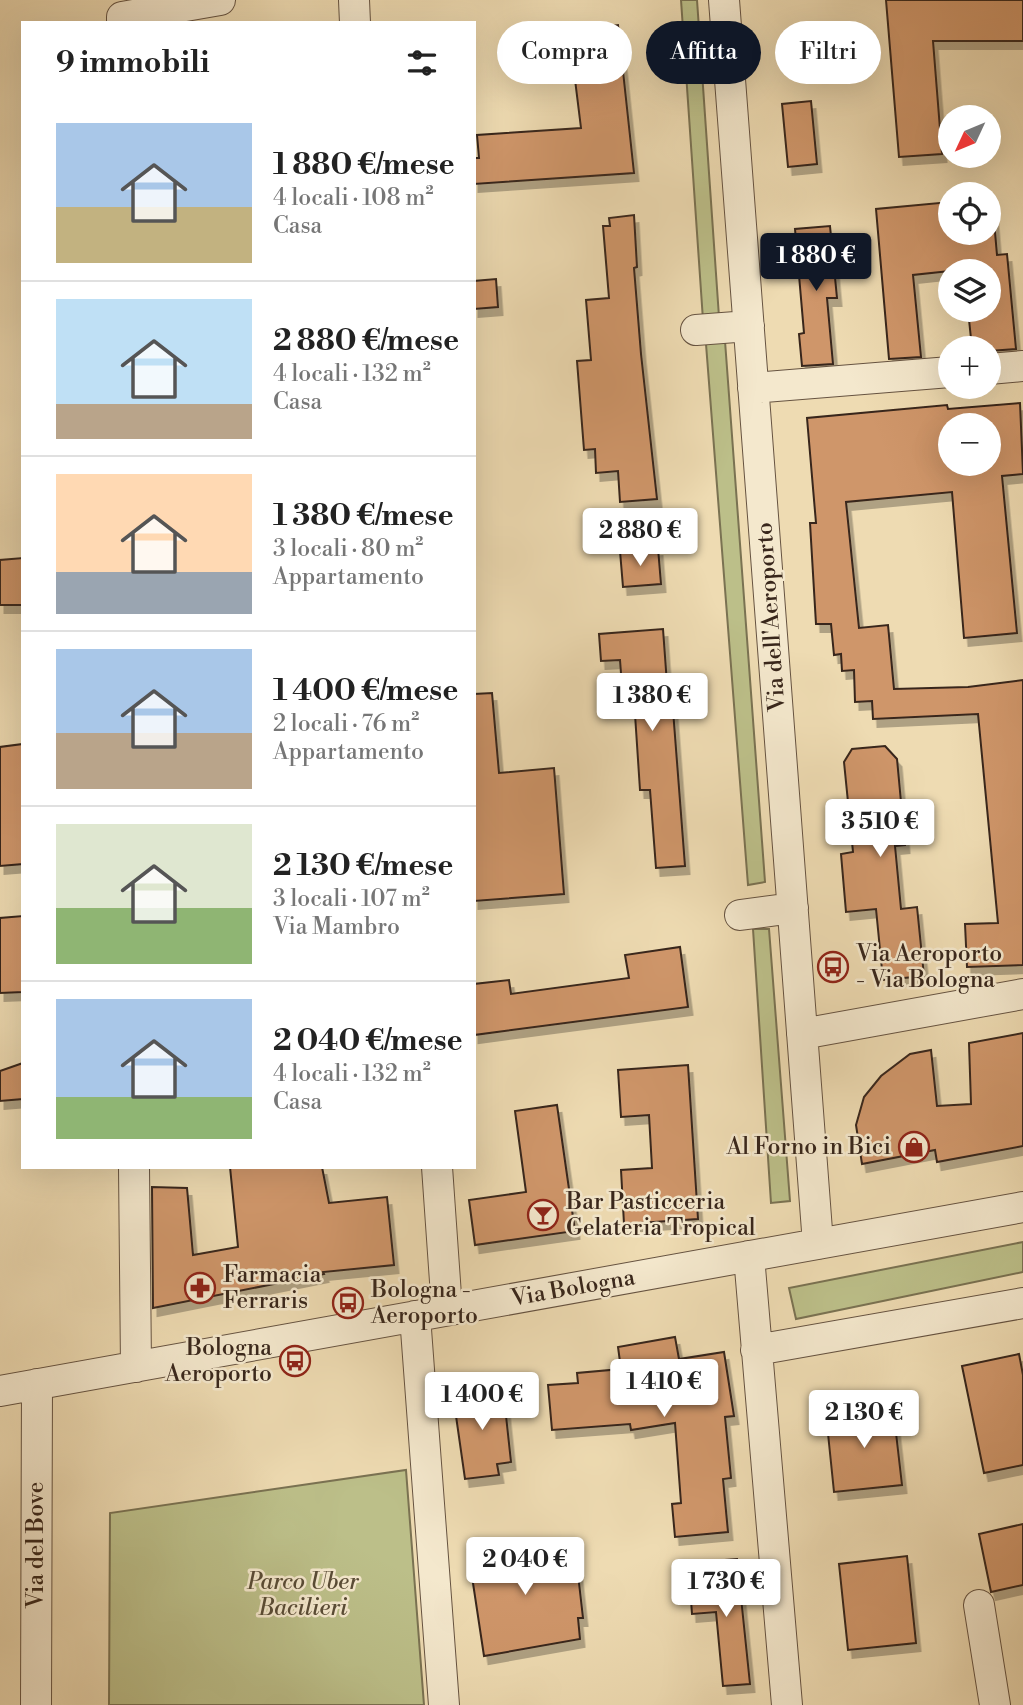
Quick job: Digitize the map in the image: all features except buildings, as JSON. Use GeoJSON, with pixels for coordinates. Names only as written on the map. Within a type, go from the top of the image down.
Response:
{"type":"FeatureCollection","features":[{"type":"Feature","properties":{"kind":"street"},"geometry":{"type":"LineString","coordinates":[[122,20],[220,0]]}},
{"type":"Feature","properties":{"kind":"street"},"geometry":{"type":"LineString","coordinates":[[354,0],[355,21]]}},
{"type":"Feature","properties":{"kind":"street","name":"Via dell'Aeroporto"},"geometry":{"type":"LineString","coordinates":[[724,0],[818,1244]]}},
{"type":"Feature","properties":{"kind":"street"},"geometry":{"type":"LineString","coordinates":[[696,330],[749,326]]}},
{"type":"Feature","properties":{"kind":"street"},"geometry":{"type":"LineString","coordinates":[[1001,368],[1023,366]]}},
{"type":"Feature","properties":{"kind":"street"},"geometry":{"type":"LineString","coordinates":[[754,388],[938,373]]}},
{"type":"Feature","properties":{"kind":"street"},"geometry":{"type":"LineString","coordinates":[[740,915],[793,908]]}},
{"type":"Feature","properties":{"kind":"street"},"geometry":{"type":"LineString","coordinates":[[802,1034],[1023,994]]}},
{"type":"Feature","properties":{"kind":"street"},"geometry":{"type":"LineString","coordinates":[[134,1169],[136,1367]]}},
{"type":"Feature","properties":{"kind":"street"},"geometry":{"type":"LineString","coordinates":[[437,1169],[447,1310]]}},
{"type":"Feature","properties":{"kind":"street","name":"Via Bologna"},"geometry":{"type":"LineString","coordinates":[[0,1391],[1023,1207]]}},
{"type":"Feature","properties":{"kind":"street"},"geometry":{"type":"LineString","coordinates":[[749,1256],[787,1705]]}},
{"type":"Feature","properties":{"kind":"street"},"geometry":{"type":"LineString","coordinates":[[756,1350],[1023,1303]]}},
{"type":"Feature","properties":{"kind":"street"},"geometry":{"type":"LineString","coordinates":[[415,1317],[444,1705]]}},
{"type":"Feature","properties":{"kind":"street","name":"Via del Bove"},"geometry":{"type":"LineString","coordinates":[[36,1705],[37,1384]]}},
{"type":"Feature","properties":{"kind":"street"},"geometry":{"type":"LineString","coordinates":[[979,1605],[995,1705]]}},
{"type":"Feature","properties":{"kind":"green space"},"geometry":{"type":"Polygon","coordinates":[[[681,0],[697,0],[698,21],[682,21],[681,0]]]}},
{"type":"Feature","properties":{"kind":"green space"},"geometry":{"type":"Polygon","coordinates":[[[687,84],[703,84],[719,317],[703,320],[687,84]]]}},
{"type":"Feature","properties":{"kind":"green space"},"geometry":{"type":"Polygon","coordinates":[[[725,341],[765,882],[748,885],[706,344],[725,341]]]}},
{"type":"Feature","properties":{"kind":"green space"},"geometry":{"type":"Polygon","coordinates":[[[753,929],[769,929],[790,1201],[771,1203],[753,929]]]}},
{"type":"Feature","properties":{"kind":"green space"},"geometry":{"type":"Polygon","coordinates":[[[1023,1242],[1023,1272],[796,1319],[789,1288],[1023,1242]]]}},
{"type":"Feature","properties":{"kind":"green space","name":"Parco Uber Bacilieri"},"geometry":{"type":"Polygon","coordinates":[[[406,1470],[424,1705],[109,1705],[110,1513],[406,1470]]]}},
{"type":"Feature","properties":{"kind":"place","name":"Via Aeroporto - Via Bologna"},"geometry":{"type":"Point","coordinates":[833,967]}},
{"type":"Feature","properties":{"kind":"place","name":"Al Forno in Bici"},"geometry":{"type":"Point","coordinates":[914,1147]}},
{"type":"Feature","properties":{"kind":"place","name":"Bar Pasticceria Gelateria Tropical"},"geometry":{"type":"Point","coordinates":[543,1215]}},
{"type":"Feature","properties":{"kind":"place","name":"Farmacia Ferraris"},"geometry":{"type":"Point","coordinates":[200,1288]}},
{"type":"Feature","properties":{"kind":"place","name":"Bologna - Aeroporto"},"geometry":{"type":"Point","coordinates":[348,1303]}},
{"type":"Feature","properties":{"kind":"place","name":"Bologna Aeroporto"},"geometry":{"type":"Point","coordinates":[295,1361]}}]}
